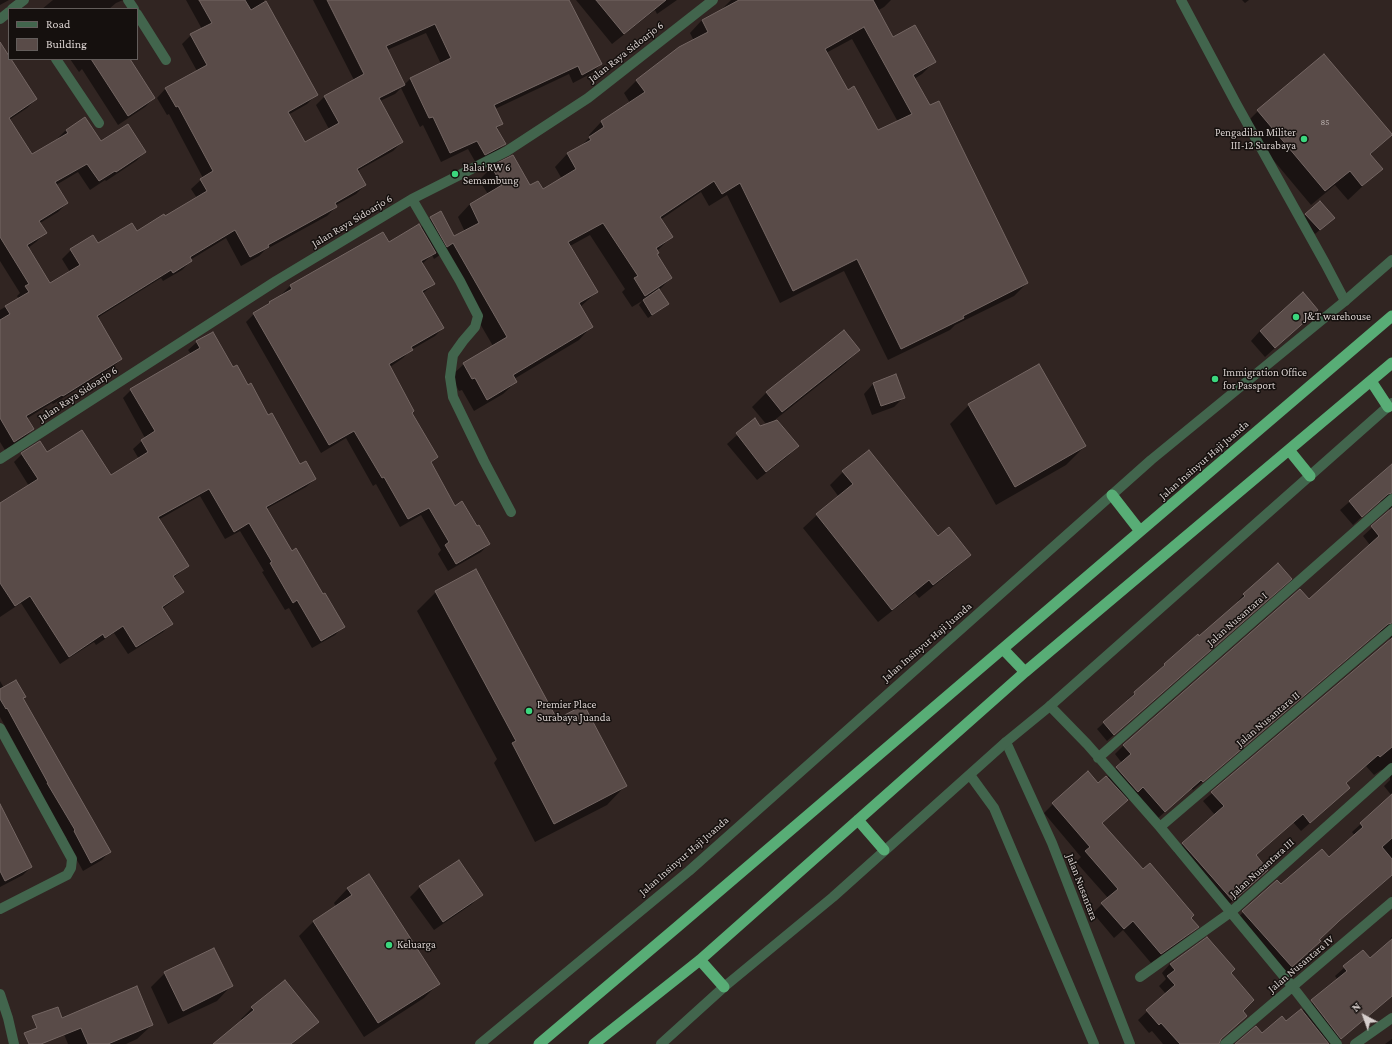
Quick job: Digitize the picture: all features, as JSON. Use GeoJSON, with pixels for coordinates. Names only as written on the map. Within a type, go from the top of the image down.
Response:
{"type":"FeatureCollection","features":[{"type":"Feature","properties":{"kind":"highway","name":"Jalan Insinyur Haji Juanda"},"geometry":{"type":"LineString","coordinates":[[539,1044],[1392,316]]}},
{"type":"Feature","properties":{"kind":"highway"},"geometry":{"type":"LineString","coordinates":[[594,1044],[700,960],[1025,672],[1392,363]]}},
{"type":"Feature","properties":{"kind":"highway"},"geometry":{"type":"LineString","coordinates":[[1371,381],[1391,407]]}},
{"type":"Feature","properties":{"kind":"highway"},"geometry":{"type":"LineString","coordinates":[[1289,450],[1310,476]]}},
{"type":"Feature","properties":{"kind":"highway"},"geometry":{"type":"LineString","coordinates":[[1112,495],[1140,531]]}},
{"type":"Feature","properties":{"kind":"highway"},"geometry":{"type":"LineString","coordinates":[[1003,649],[1025,672]]}},
{"type":"Feature","properties":{"kind":"highway"},"geometry":{"type":"LineString","coordinates":[[858,820],[884,850]]}},
{"type":"Feature","properties":{"kind":"highway"},"geometry":{"type":"LineString","coordinates":[[700,960],[724,987]]}},
{"type":"Feature","properties":{"kind":"street","name":"Jalan Raya Sidoarjo 6"},"geometry":{"type":"LineString","coordinates":[[0,459],[276,281],[412,199],[507,151],[588,98],[713,0]]}},
{"type":"Feature","properties":{"kind":"street"},"geometry":{"type":"LineString","coordinates":[[1182,0],[1237,105],[1345,301]]}},
{"type":"Feature","properties":{"kind":"street"},"geometry":{"type":"LineString","coordinates":[[0,19],[8,13]]}},
{"type":"Feature","properties":{"kind":"street"},"geometry":{"type":"LineString","coordinates":[[138,16],[166,60]]}},
{"type":"Feature","properties":{"kind":"street"},"geometry":{"type":"LineString","coordinates":[[57,60],[99,123]]}},
{"type":"Feature","properties":{"kind":"street"},"geometry":{"type":"LineString","coordinates":[[412,199],[460,281],[478,316],[475,327],[453,355],[450,378],[453,397],[511,512]]}},
{"type":"Feature","properties":{"kind":"street","name":"Jalan Insinyur Haji Juanda"},"geometry":{"type":"LineString","coordinates":[[480,1044],[689,871],[1151,460],[1345,301],[1392,260]]}},
{"type":"Feature","properties":{"kind":"street"},"geometry":{"type":"LineString","coordinates":[[661,1044],[724,987],[833,897],[1006,742],[1050,706],[1310,476],[1391,407]]}},
{"type":"Feature","properties":{"kind":"street","name":"Jalan Nusantara I"},"geometry":{"type":"LineString","coordinates":[[1098,758],[1392,499]]}},
{"type":"Feature","properties":{"kind":"street","name":"Jalan Nusantara II"},"geometry":{"type":"LineString","coordinates":[[1160,827],[1392,629]]}},
{"type":"Feature","properties":{"kind":"street"},"geometry":{"type":"LineString","coordinates":[[1050,706],[1160,827],[1292,986],[1337,1044]]}},
{"type":"Feature","properties":{"kind":"street"},"geometry":{"type":"LineString","coordinates":[[0,728],[72,859],[72,868],[67,875],[0,909]]}},
{"type":"Feature","properties":{"kind":"street","name":"Jalan Nusantara"},"geometry":{"type":"LineString","coordinates":[[1006,742],[1052,843],[1130,1044]]}},
{"type":"Feature","properties":{"kind":"street","name":"Jalan Nusantara III"},"geometry":{"type":"LineString","coordinates":[[1140,977],[1231,912],[1392,768]]}},
{"type":"Feature","properties":{"kind":"street"},"geometry":{"type":"LineString","coordinates":[[970,775],[994,808],[1094,1044]]}},
{"type":"Feature","properties":{"kind":"street","name":"Jalan Nusantara IV"},"geometry":{"type":"LineString","coordinates":[[1225,1044],[1392,902]]}},
{"type":"Feature","properties":{"kind":"street"},"geometry":{"type":"LineString","coordinates":[[0,994],[8,1018],[14,1044]]}},
{"type":"Feature","properties":{"kind":"street"},"geometry":{"type":"LineString","coordinates":[[1355,1044],[1392,1018]]}},
{"type":"Feature","properties":{"kind":"building"},"geometry":{"type":"Polygon","coordinates":[[[199,0],[245,0],[251,10],[266,1],[318,95],[288,112],[305,142],[339,123],[324,96],[364,74],[327,0],[569,0],[602,64],[582,75],[578,66],[494,105],[503,124],[496,127],[506,144],[485,155],[477,141],[450,153],[433,117],[429,118],[410,78],[451,58],[435,24],[386,46],[405,85],[379,98],[403,142],[357,169],[366,185],[335,203],[337,207],[268,245],[269,247],[250,257],[235,230],[190,257],[192,261],[173,273],[171,270],[97,316],[122,359],[63,396],[62,395],[26,416],[34,429],[14,442],[0,418],[0,320],[10,314],[5,306],[29,292],[25,286],[29,284],[0,237],[0,42],[8,54],[8,60],[12,60],[37,99],[9,118],[32,154],[68,133],[66,130],[85,117],[101,141],[128,124],[146,152],[116,172],[115,171],[99,181],[87,164],[55,182],[68,203],[39,221],[47,233],[27,245],[50,283],[80,265],[70,249],[93,235],[98,243],[132,223],[137,231],[164,214],[165,216],[207,191],[200,179],[213,171],[178,106],[176,107],[165,88],[207,65],[190,34],[212,23],[199,0]]]}},
{"type":"Feature","properties":{"kind":"building"},"geometry":{"type":"Polygon","coordinates":[[[596,0],[666,0],[624,34],[596,0]]]}},
{"type":"Feature","properties":{"kind":"building"},"geometry":{"type":"Polygon","coordinates":[[[739,0],[873,0],[893,37],[915,25],[936,62],[913,75],[930,105],[939,101],[1028,283],[963,316],[964,318],[901,349],[857,259],[793,291],[740,183],[722,194],[714,181],[660,217],[673,237],[656,248],[659,253],[657,254],[672,278],[645,296],[634,278],[638,276],[603,223],[568,242],[598,292],[579,303],[593,327],[513,375],[517,382],[487,400],[475,378],[472,379],[463,363],[507,337],[453,243],[447,247],[430,217],[441,211],[454,236],[479,223],[470,204],[502,185],[491,166],[513,155],[530,185],[538,181],[543,189],[576,169],[567,153],[591,140],[589,137],[604,127],[601,121],[645,92],[636,80],[679,47],[708,32],[702,20],[739,0]],[[864,27],[825,49],[848,90],[854,86],[878,130],[912,114],[864,27]]]}},
{"type":"Feature","properties":{"kind":"building","name":"Pengadilan Militer III-12 Surabaya"},"geometry":{"type":"Polygon","coordinates":[[[1324,54],[1392,134],[1370,154],[1383,169],[1362,186],[1350,171],[1325,191],[1257,110],[1324,54]]]}},
{"type":"Feature","properties":{"kind":"building"},"geometry":{"type":"Polygon","coordinates":[[[92,60],[131,60],[155,98],[128,116],[92,60]]]}},
{"type":"Feature","properties":{"kind":"building"},"geometry":{"type":"Polygon","coordinates":[[[1320,201],[1335,218],[1320,230],[1305,214],[1320,201]]]}},
{"type":"Feature","properties":{"kind":"building"},"geometry":{"type":"Polygon","coordinates":[[[419,224],[436,253],[421,261],[435,284],[422,291],[444,328],[411,347],[413,350],[389,364],[414,411],[412,413],[438,457],[431,462],[455,506],[462,501],[490,544],[456,564],[445,545],[449,542],[429,508],[408,519],[384,477],[382,478],[354,431],[329,445],[253,313],[292,289],[290,285],[383,232],[389,242],[419,224]]]}},
{"type":"Feature","properties":{"kind":"building"},"geometry":{"type":"Polygon","coordinates":[[[659,289],[669,304],[652,315],[643,300],[659,289]]]}},
{"type":"Feature","properties":{"kind":"building"},"geometry":{"type":"Polygon","coordinates":[[[1303,292],[1318,310],[1275,348],[1260,331],[1303,292]]]}},
{"type":"Feature","properties":{"kind":"building"},"geometry":{"type":"Polygon","coordinates":[[[844,330],[860,350],[782,412],[766,392],[844,330]]]}},
{"type":"Feature","properties":{"kind":"building"},"geometry":{"type":"Polygon","coordinates":[[[213,332],[233,367],[237,365],[248,385],[251,383],[268,415],[272,413],[300,464],[306,461],[316,479],[266,507],[292,551],[296,548],[323,594],[325,593],[345,627],[321,641],[297,600],[293,603],[270,563],[272,562],[249,523],[234,532],[209,489],[158,517],[189,566],[173,576],[184,592],[162,607],[173,624],[136,647],[123,626],[105,638],[103,634],[69,657],[30,596],[15,606],[0,583],[0,503],[38,479],[21,453],[40,441],[47,452],[82,430],[111,475],[148,452],[141,440],[155,431],[130,389],[200,348],[196,341],[213,332]]]}},
{"type":"Feature","properties":{"kind":"building"},"geometry":{"type":"Polygon","coordinates":[[[1039,364],[1086,446],[1015,487],[968,404],[1039,364]]]}},
{"type":"Feature","properties":{"kind":"building"},"geometry":{"type":"Polygon","coordinates":[[[896,374],[905,398],[881,406],[873,383],[896,374]]]}},
{"type":"Feature","properties":{"kind":"building"},"geometry":{"type":"Polygon","coordinates":[[[755,418],[760,426],[777,420],[799,446],[766,472],[736,433],[755,418]]]}},
{"type":"Feature","properties":{"kind":"building"},"geometry":{"type":"Polygon","coordinates":[[[869,450],[938,536],[949,527],[971,555],[933,585],[929,580],[892,610],[816,514],[853,484],[842,471],[869,450]]]}},
{"type":"Feature","properties":{"kind":"building"},"geometry":{"type":"Polygon","coordinates":[[[1392,464],[1392,493],[1388,494],[1362,517],[1349,501],[1392,464]]]}},
{"type":"Feature","properties":{"kind":"building"},"geometry":{"type":"Polygon","coordinates":[[[1392,508],[1392,623],[1388,624],[1203,782],[1201,780],[1165,812],[1143,787],[1138,792],[1116,767],[1131,754],[1123,745],[1300,589],[1309,599],[1379,536],[1371,526],[1392,508]]]}},
{"type":"Feature","properties":{"kind":"building"},"geometry":{"type":"Polygon","coordinates":[[[1278,563],[1292,579],[1114,735],[1103,722],[1135,694],[1134,692],[1165,665],[1164,664],[1245,596],[1243,594],[1278,563]]]}},
{"type":"Feature","properties":{"kind":"building"},"geometry":{"type":"Polygon","coordinates":[[[476,569],[557,719],[584,705],[627,786],[554,824],[512,743],[516,741],[435,591],[476,569]]]}},
{"type":"Feature","properties":{"kind":"building"},"geometry":{"type":"Polygon","coordinates":[[[1392,638],[1392,747],[1380,757],[1378,755],[1346,783],[1350,788],[1310,823],[1303,814],[1256,855],[1268,870],[1233,901],[1182,843],[1224,806],[1211,792],[1392,638]]]}},
{"type":"Feature","properties":{"kind":"building"},"geometry":{"type":"Polygon","coordinates":[[[16,680],[26,697],[23,698],[111,852],[91,863],[74,831],[75,830],[47,783],[7,708],[6,709],[0,699],[0,689],[16,680]]]}},
{"type":"Feature","properties":{"kind":"building"},"geometry":{"type":"Polygon","coordinates":[[[1088,771],[1098,783],[1106,776],[1128,800],[1102,823],[1143,869],[1150,863],[1194,915],[1191,918],[1199,927],[1161,954],[1133,921],[1124,929],[1101,903],[1118,889],[1085,851],[1090,847],[1052,803],[1088,771]]]}},
{"type":"Feature","properties":{"kind":"building"},"geometry":{"type":"Polygon","coordinates":[[[1392,794],[1392,838],[1382,847],[1392,859],[1392,875],[1339,921],[1319,940],[1321,941],[1292,967],[1242,911],[1277,880],[1281,884],[1322,849],[1329,857],[1363,827],[1360,823],[1392,794]]]}},
{"type":"Feature","properties":{"kind":"building"},"geometry":{"type":"Polygon","coordinates":[[[0,804],[32,867],[5,881],[0,871],[0,804]]]}},
{"type":"Feature","properties":{"kind":"building"},"geometry":{"type":"Polygon","coordinates":[[[459,860],[483,895],[443,922],[419,886],[459,860]]]}},
{"type":"Feature","properties":{"kind":"building"},"geometry":{"type":"Polygon","coordinates":[[[369,874],[440,984],[378,1023],[313,921],[352,895],[347,888],[369,874]]]}},
{"type":"Feature","properties":{"kind":"building"},"geometry":{"type":"Polygon","coordinates":[[[1207,937],[1235,969],[1231,973],[1254,1000],[1243,1011],[1247,1016],[1221,1039],[1219,1044],[1180,1044],[1161,1023],[1159,1025],[1146,1010],[1175,985],[1167,976],[1175,970],[1170,964],[1207,937]]]}},
{"type":"Feature","properties":{"kind":"building"},"geometry":{"type":"Polygon","coordinates":[[[1392,939],[1392,996],[1341,1039],[1311,1000],[1347,971],[1343,966],[1363,950],[1370,958],[1392,939]]]}},
{"type":"Feature","properties":{"kind":"building"},"geometry":{"type":"Polygon","coordinates":[[[214,948],[233,986],[183,1011],[164,972],[214,948]]]}},
{"type":"Feature","properties":{"kind":"building"},"geometry":{"type":"Polygon","coordinates":[[[285,980],[319,1022],[291,1044],[213,1044],[254,1010],[251,1007],[285,980]]]}},
{"type":"Feature","properties":{"kind":"building"},"geometry":{"type":"Polygon","coordinates":[[[137,986],[153,1025],[108,1044],[88,1044],[81,1028],[41,1044],[29,1044],[24,1033],[37,1028],[32,1016],[58,1007],[62,1018],[137,986]]]}},
{"type":"Feature","properties":{"kind":"building"},"geometry":{"type":"Polygon","coordinates":[[[1301,1009],[1329,1044],[1235,1044],[1256,1026],[1262,1033],[1282,1016],[1286,1021],[1301,1009]]]}},
{"type":"Feature","properties":{"kind":"place","name":"Pengadilan Militer III-12 Surabaya"},"geometry":{"type":"Point","coordinates":[1304,139]}},
{"type":"Feature","properties":{"kind":"place","name":"Balai RW 6 Semambung"},"geometry":{"type":"Point","coordinates":[455,174]}},
{"type":"Feature","properties":{"kind":"place","name":"J&T warehouse"},"geometry":{"type":"Point","coordinates":[1296,317]}},
{"type":"Feature","properties":{"kind":"place","name":"Immigration Office for Passport"},"geometry":{"type":"Point","coordinates":[1215,379]}},
{"type":"Feature","properties":{"kind":"place","name":"Premier Place Surabaya Juanda"},"geometry":{"type":"Point","coordinates":[529,711]}},
{"type":"Feature","properties":{"kind":"place","name":"Keluarga"},"geometry":{"type":"Point","coordinates":[389,945]}}]}
